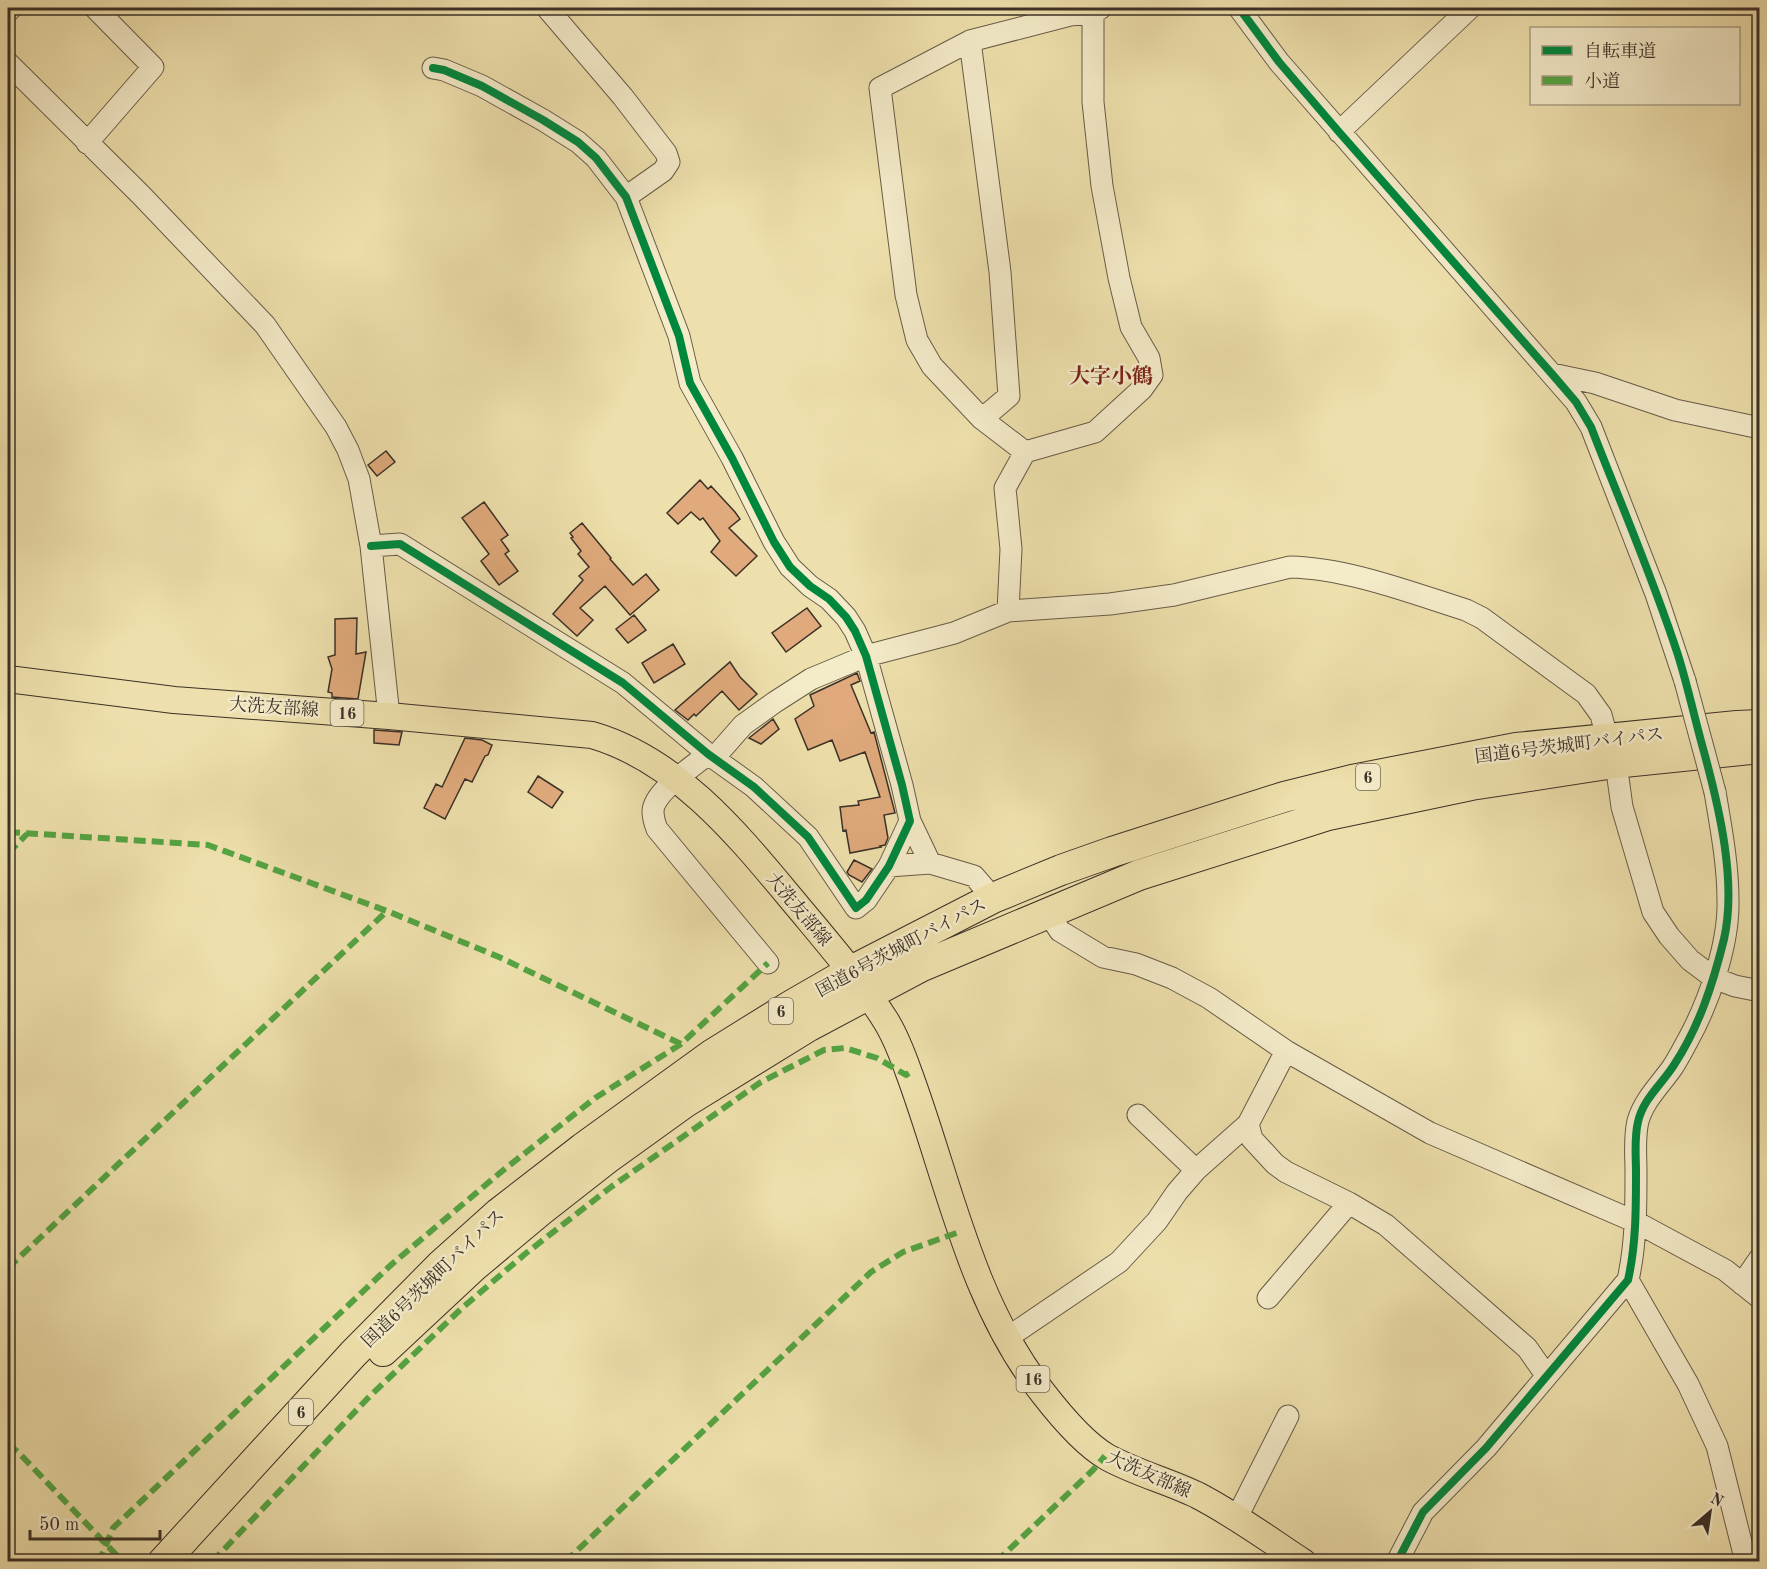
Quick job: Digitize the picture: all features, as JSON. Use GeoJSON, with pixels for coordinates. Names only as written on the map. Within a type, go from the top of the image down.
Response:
{"type":"FeatureCollection","features":[{"type":"Feature","properties":{"kind":"highway","name":"国道6号茨城町バイパス"},"geometry":{"type":"LineString","coordinates":[[164,1561],[353,1354],[440,1266],[499,1213],[583,1148],[713,1054],[792,1005],[859,983],[920,967],[1139,875],[1328,815],[1471,785],[1611,751],[1737,726],[1760,725]]}},
{"type":"Feature","properties":{"kind":"highway","name":"国道6号茨城町バイパス"},"geometry":{"type":"LineString","coordinates":[[859,983],[993,898],[1112,852],[1284,797],[1352,780],[1516,748],[1611,751],[1760,748]]}},
{"type":"Feature","properties":{"kind":"main road","name":"大洗友部線"},"geometry":{"type":"LineString","coordinates":[[8,679],[174,700],[389,716],[592,735],[616,742],[649,760],[711,810],[743,842],[859,983],[887,1022],[906,1064],[984,1290],[1007,1338],[1041,1389],[1064,1418],[1106,1456],[1197,1495],[1303,1562]]}},
{"type":"Feature","properties":{"kind":"street"},"geometry":{"type":"LineString","coordinates":[[8,11],[11,8]]}},
{"type":"Feature","properties":{"kind":"street"},"geometry":{"type":"LineString","coordinates":[[87,143],[153,67],[94,8]]}},
{"type":"Feature","properties":{"kind":"street"},"geometry":{"type":"LineString","coordinates":[[547,8],[623,97],[666,153],[669,162],[663,171],[626,197]]}},
{"type":"Feature","properties":{"kind":"street"},"geometry":{"type":"LineString","coordinates":[[1239,8],[1279,62],[1552,374],[1576,402],[1591,426],[1656,594],[1685,681],[1721,828],[1728,902],[1725,936],[1705,1007],[1673,1067],[1656,1086],[1638,1122],[1633,1258],[1628,1280],[1486,1448],[1423,1512],[1397,1562]]}},
{"type":"Feature","properties":{"kind":"street"},"geometry":{"type":"LineString","coordinates":[[1339,132],[1470,8]]}},
{"type":"Feature","properties":{"kind":"street"},"geometry":{"type":"LineString","coordinates":[[1008,611],[1011,549],[1005,488],[1025,452],[1095,432],[1142,389],[1152,375],[1149,358],[1131,327],[1119,278],[1102,186],[1093,102],[1096,9],[970,41],[880,88],[906,295],[917,340],[932,366],[982,419],[1025,452]]}},
{"type":"Feature","properties":{"kind":"street"},"geometry":{"type":"LineString","coordinates":[[970,41],[1000,272],[1009,396],[982,419]]}},
{"type":"Feature","properties":{"kind":"street"},"geometry":{"type":"LineString","coordinates":[[8,63],[157,212],[265,325],[336,427],[359,479],[371,546],[389,716]]}},
{"type":"Feature","properties":{"kind":"street"},"geometry":{"type":"LineString","coordinates":[[433,68],[444,70],[482,86],[578,142],[597,158],[626,197],[679,336],[690,383],[784,559],[810,586],[829,599],[846,617],[855,631],[866,656],[910,821],[930,863]]}},
{"type":"Feature","properties":{"kind":"street"},"geometry":{"type":"LineString","coordinates":[[1552,374],[1595,383],[1675,410],[1760,428]]}},
{"type":"Feature","properties":{"kind":"street"},"geometry":{"type":"LineString","coordinates":[[371,546],[400,544],[623,683],[711,756],[754,787],[808,837],[856,908],[866,900],[889,866],[910,821]]}},
{"type":"Feature","properties":{"kind":"street"},"geometry":{"type":"LineString","coordinates":[[768,963],[657,829],[653,811],[663,791],[711,756],[743,725],[811,679],[866,656],[954,633],[1008,611],[1110,604],[1174,595],[1290,567],[1308,567],[1356,577],[1458,608],[1482,618],[1586,694],[1600,715],[1611,751],[1622,807],[1653,912],[1669,936],[1690,960],[1714,978],[1735,986],[1760,991]]}},
{"type":"Feature","properties":{"kind":"street"},"geometry":{"type":"LineString","coordinates":[[889,866],[930,863],[974,876],[993,898]]}},
{"type":"Feature","properties":{"kind":"street"},"geometry":{"type":"LineString","coordinates":[[1048,913],[1060,931],[1103,957],[1136,964],[1172,978],[1209,998],[1286,1051],[1430,1133],[1635,1222],[1725,1270],[1760,1298]]}},
{"type":"Feature","properties":{"kind":"street"},"geometry":{"type":"LineString","coordinates":[[1007,1338],[1119,1262],[1157,1221],[1196,1170],[1248,1124],[1286,1051]]}},
{"type":"Feature","properties":{"kind":"street"},"geometry":{"type":"LineString","coordinates":[[1138,1115],[1196,1170]]}},
{"type":"Feature","properties":{"kind":"street"},"geometry":{"type":"LineString","coordinates":[[1248,1124],[1252,1139],[1275,1164],[1386,1225],[1527,1348],[1546,1375]]}},
{"type":"Feature","properties":{"kind":"street"},"geometry":{"type":"LineString","coordinates":[[1268,1298],[1349,1203]]}},
{"type":"Feature","properties":{"kind":"street"},"geometry":{"type":"LineString","coordinates":[[1742,1284],[1760,1258]]}},
{"type":"Feature","properties":{"kind":"street"},"geometry":{"type":"LineString","coordinates":[[1628,1280],[1688,1384],[1717,1446],[1746,1562]]}},
{"type":"Feature","properties":{"kind":"street"},"geometry":{"type":"LineString","coordinates":[[1236,1518],[1288,1416]]}},
{"type":"Feature","properties":{"kind":"building"},"geometry":{"type":"Polygon","coordinates":[[[386,451],[395,462],[377,476],[368,465],[386,451]]]}},
{"type":"Feature","properties":{"kind":"building"},"geometry":{"type":"Polygon","coordinates":[[[700,480],[708,489],[711,486],[735,512],[740,519],[729,528],[757,556],[736,576],[711,552],[720,541],[703,518],[700,520],[691,512],[678,524],[667,513],[700,480]]]}},
{"type":"Feature","properties":{"kind":"building"},"geometry":{"type":"Polygon","coordinates":[[[484,502],[508,535],[501,540],[509,551],[505,554],[518,571],[499,585],[481,561],[489,554],[462,518],[484,502]]]}},
{"type":"Feature","properties":{"kind":"building"},"geometry":{"type":"Polygon","coordinates":[[[582,523],[633,585],[646,574],[659,590],[630,615],[605,586],[580,608],[593,620],[577,636],[553,614],[583,580],[579,576],[589,567],[578,554],[581,551],[570,533],[582,523]]]}},
{"type":"Feature","properties":{"kind":"building"},"geometry":{"type":"Polygon","coordinates":[[[807,608],[821,626],[786,652],[772,633],[807,608]]]}},
{"type":"Feature","properties":{"kind":"building"},"geometry":{"type":"Polygon","coordinates":[[[634,615],[646,630],[628,643],[616,629],[634,615]]]}},
{"type":"Feature","properties":{"kind":"building"},"geometry":{"type":"Polygon","coordinates":[[[357,618],[356,654],[366,652],[358,699],[332,697],[332,693],[328,692],[332,669],[328,657],[335,655],[335,619],[357,618]]]}},
{"type":"Feature","properties":{"kind":"building"},"geometry":{"type":"Polygon","coordinates":[[[673,644],[685,664],[654,683],[642,663],[673,644]]]}},
{"type":"Feature","properties":{"kind":"building"},"geometry":{"type":"Polygon","coordinates":[[[730,662],[740,677],[757,694],[739,710],[722,691],[696,716],[694,714],[688,720],[675,710],[730,662]]]}},
{"type":"Feature","properties":{"kind":"building"},"geometry":{"type":"Polygon","coordinates":[[[857,673],[860,681],[851,685],[871,733],[874,732],[895,813],[884,815],[888,838],[885,845],[850,853],[846,830],[843,831],[840,807],[859,805],[858,801],[880,797],[865,752],[840,761],[832,740],[808,750],[795,719],[814,706],[810,695],[857,673]]]}},
{"type":"Feature","properties":{"kind":"building"},"geometry":{"type":"Polygon","coordinates":[[[773,719],[779,729],[761,744],[749,738],[773,719]]]}},
{"type":"Feature","properties":{"kind":"building"},"geometry":{"type":"Polygon","coordinates":[[[374,730],[402,732],[399,745],[374,743],[374,730]]]}},
{"type":"Feature","properties":{"kind":"building"},"geometry":{"type":"Polygon","coordinates":[[[465,738],[482,740],[492,745],[472,782],[465,779],[445,819],[424,808],[436,784],[442,787],[465,738]]]}},
{"type":"Feature","properties":{"kind":"building"},"geometry":{"type":"Polygon","coordinates":[[[538,776],[563,792],[552,808],[528,792],[538,776]]]}},
{"type":"Feature","properties":{"kind":"building"},"geometry":{"type":"Polygon","coordinates":[[[854,860],[872,869],[862,882],[847,872],[854,860]]]}},
{"type":"Feature","properties":{"kind":"marked path"},"geometry":{"type":"LineString","coordinates":[[8,530],[14,543],[8,552]]}},
{"type":"Feature","properties":{"kind":"marked path"},"geometry":{"type":"LineString","coordinates":[[8,832],[208,845],[387,911],[499,957],[681,1044]]}},
{"type":"Feature","properties":{"kind":"marked path"},"geometry":{"type":"LineString","coordinates":[[8,853],[27,834]]}},
{"type":"Feature","properties":{"kind":"marked path"},"geometry":{"type":"LineString","coordinates":[[8,1268],[387,911]]}},
{"type":"Feature","properties":{"kind":"marked path"},"geometry":{"type":"LineString","coordinates":[[97,1562],[113,1528],[392,1264],[501,1172],[595,1098],[681,1044],[768,963]]}},
{"type":"Feature","properties":{"kind":"marked path"},"geometry":{"type":"LineString","coordinates":[[212,1562],[368,1398],[461,1309],[525,1254],[611,1187],[761,1082],[824,1050],[845,1048],[877,1058],[906,1075],[909,1073]]}},
{"type":"Feature","properties":{"kind":"marked path"},"geometry":{"type":"LineString","coordinates":[[565,1562],[871,1272],[903,1252],[962,1231]]}},
{"type":"Feature","properties":{"kind":"marked path"},"geometry":{"type":"LineString","coordinates":[[8,1444],[123,1562]]}},
{"type":"Feature","properties":{"kind":"marked path"},"geometry":{"type":"LineString","coordinates":[[996,1562],[1105,1456]]}},
{"type":"Feature","properties":{"kind":"cycle path"},"geometry":{"type":"LineString","coordinates":[[1239,8],[1279,62],[1576,402],[1591,427],[1678,655],[1715,796],[1727,869],[1727,917],[1724,939],[1710,989],[1683,1051],[1648,1099],[1638,1122],[1635,1227],[1628,1280],[1486,1448],[1423,1512],[1397,1562]]}},
{"type":"Feature","properties":{"kind":"cycle path"},"geometry":{"type":"LineString","coordinates":[[371,546],[400,544],[623,683],[708,754],[754,787],[808,837],[856,908],[866,900],[889,866],[910,821],[866,656],[846,617],[829,599],[810,586],[790,567],[774,542],[732,458],[690,383],[679,336],[626,197],[596,158],[578,142],[482,86],[444,70],[433,68]]}},
{"type":"Feature","properties":{"kind":"district","name":"大字小鶴"},"geometry":{"type":"Point","coordinates":[1111,376]}}]}
